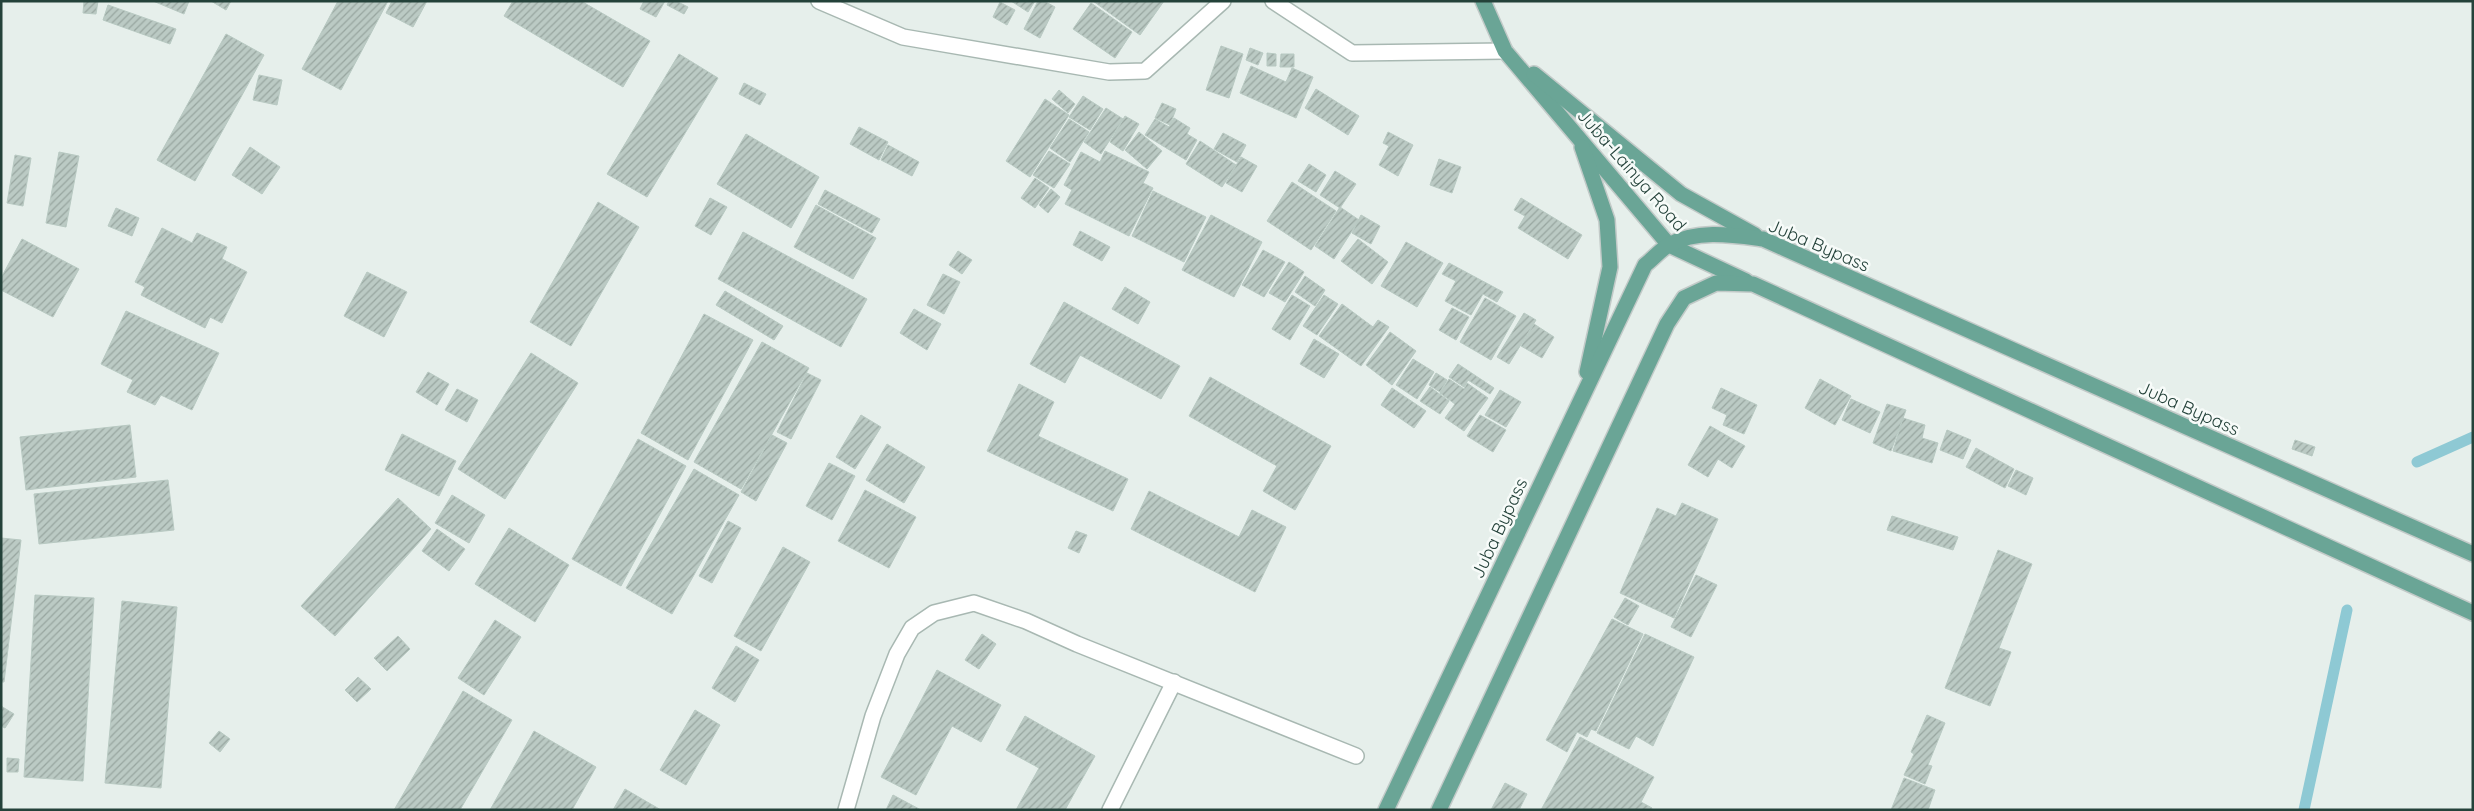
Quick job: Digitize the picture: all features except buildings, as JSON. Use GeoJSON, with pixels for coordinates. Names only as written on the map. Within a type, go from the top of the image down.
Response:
{"type":"FeatureCollection","features":[{"type":"Feature","properties":{"kind":"main road","name":"Juba-Lainya Road"},"geometry":{"type":"LineString","coordinates":[[1483,1],[1505,51],[1669,245],[1753,284]]}},
{"type":"Feature","properties":{"kind":"main road","name":"Juba-Lainya Road"},"geometry":{"type":"LineString","coordinates":[[1505,51],[1681,194],[1763,239]]}},
{"type":"Feature","properties":{"kind":"main road"},"geometry":{"type":"LineString","coordinates":[[1579,139],[1608,220],[1610,267],[1581,401]]}},
{"type":"Feature","properties":{"kind":"main road","name":"Juba Bypass"},"geometry":{"type":"LineString","coordinates":[[1386,810],[1645,265],[1669,245],[1695,236],[1722,234],[1763,239],[2473,554]]}},
{"type":"Feature","properties":{"kind":"main road"},"geometry":{"type":"LineString","coordinates":[[1439,810],[1667,324],[1684,298],[1716,283],[1753,284],[2473,613]]}},
{"type":"Feature","properties":{"kind":"street"},"geometry":{"type":"LineString","coordinates":[[819,1],[903,37],[1109,72],[1145,71],[1223,1]]}},
{"type":"Feature","properties":{"kind":"street"},"geometry":{"type":"LineString","coordinates":[[1273,1],[1352,53],[1505,51]]}},
{"type":"Feature","properties":{"kind":"street"},"geometry":{"type":"LineString","coordinates":[[846,810],[874,716],[897,654],[912,628],[934,613],[974,603],[1026,621],[1356,756]]}},
{"type":"Feature","properties":{"kind":"street"},"geometry":{"type":"LineString","coordinates":[[1110,810],[1174,682]]}},
{"type":"Feature","properties":{"kind":"waterway"},"geometry":{"type":"LineString","coordinates":[[2417,462],[2473,437]]}},
{"type":"Feature","properties":{"kind":"waterway"},"geometry":{"type":"LineString","coordinates":[[2304,810],[2347,610]]}}]}
